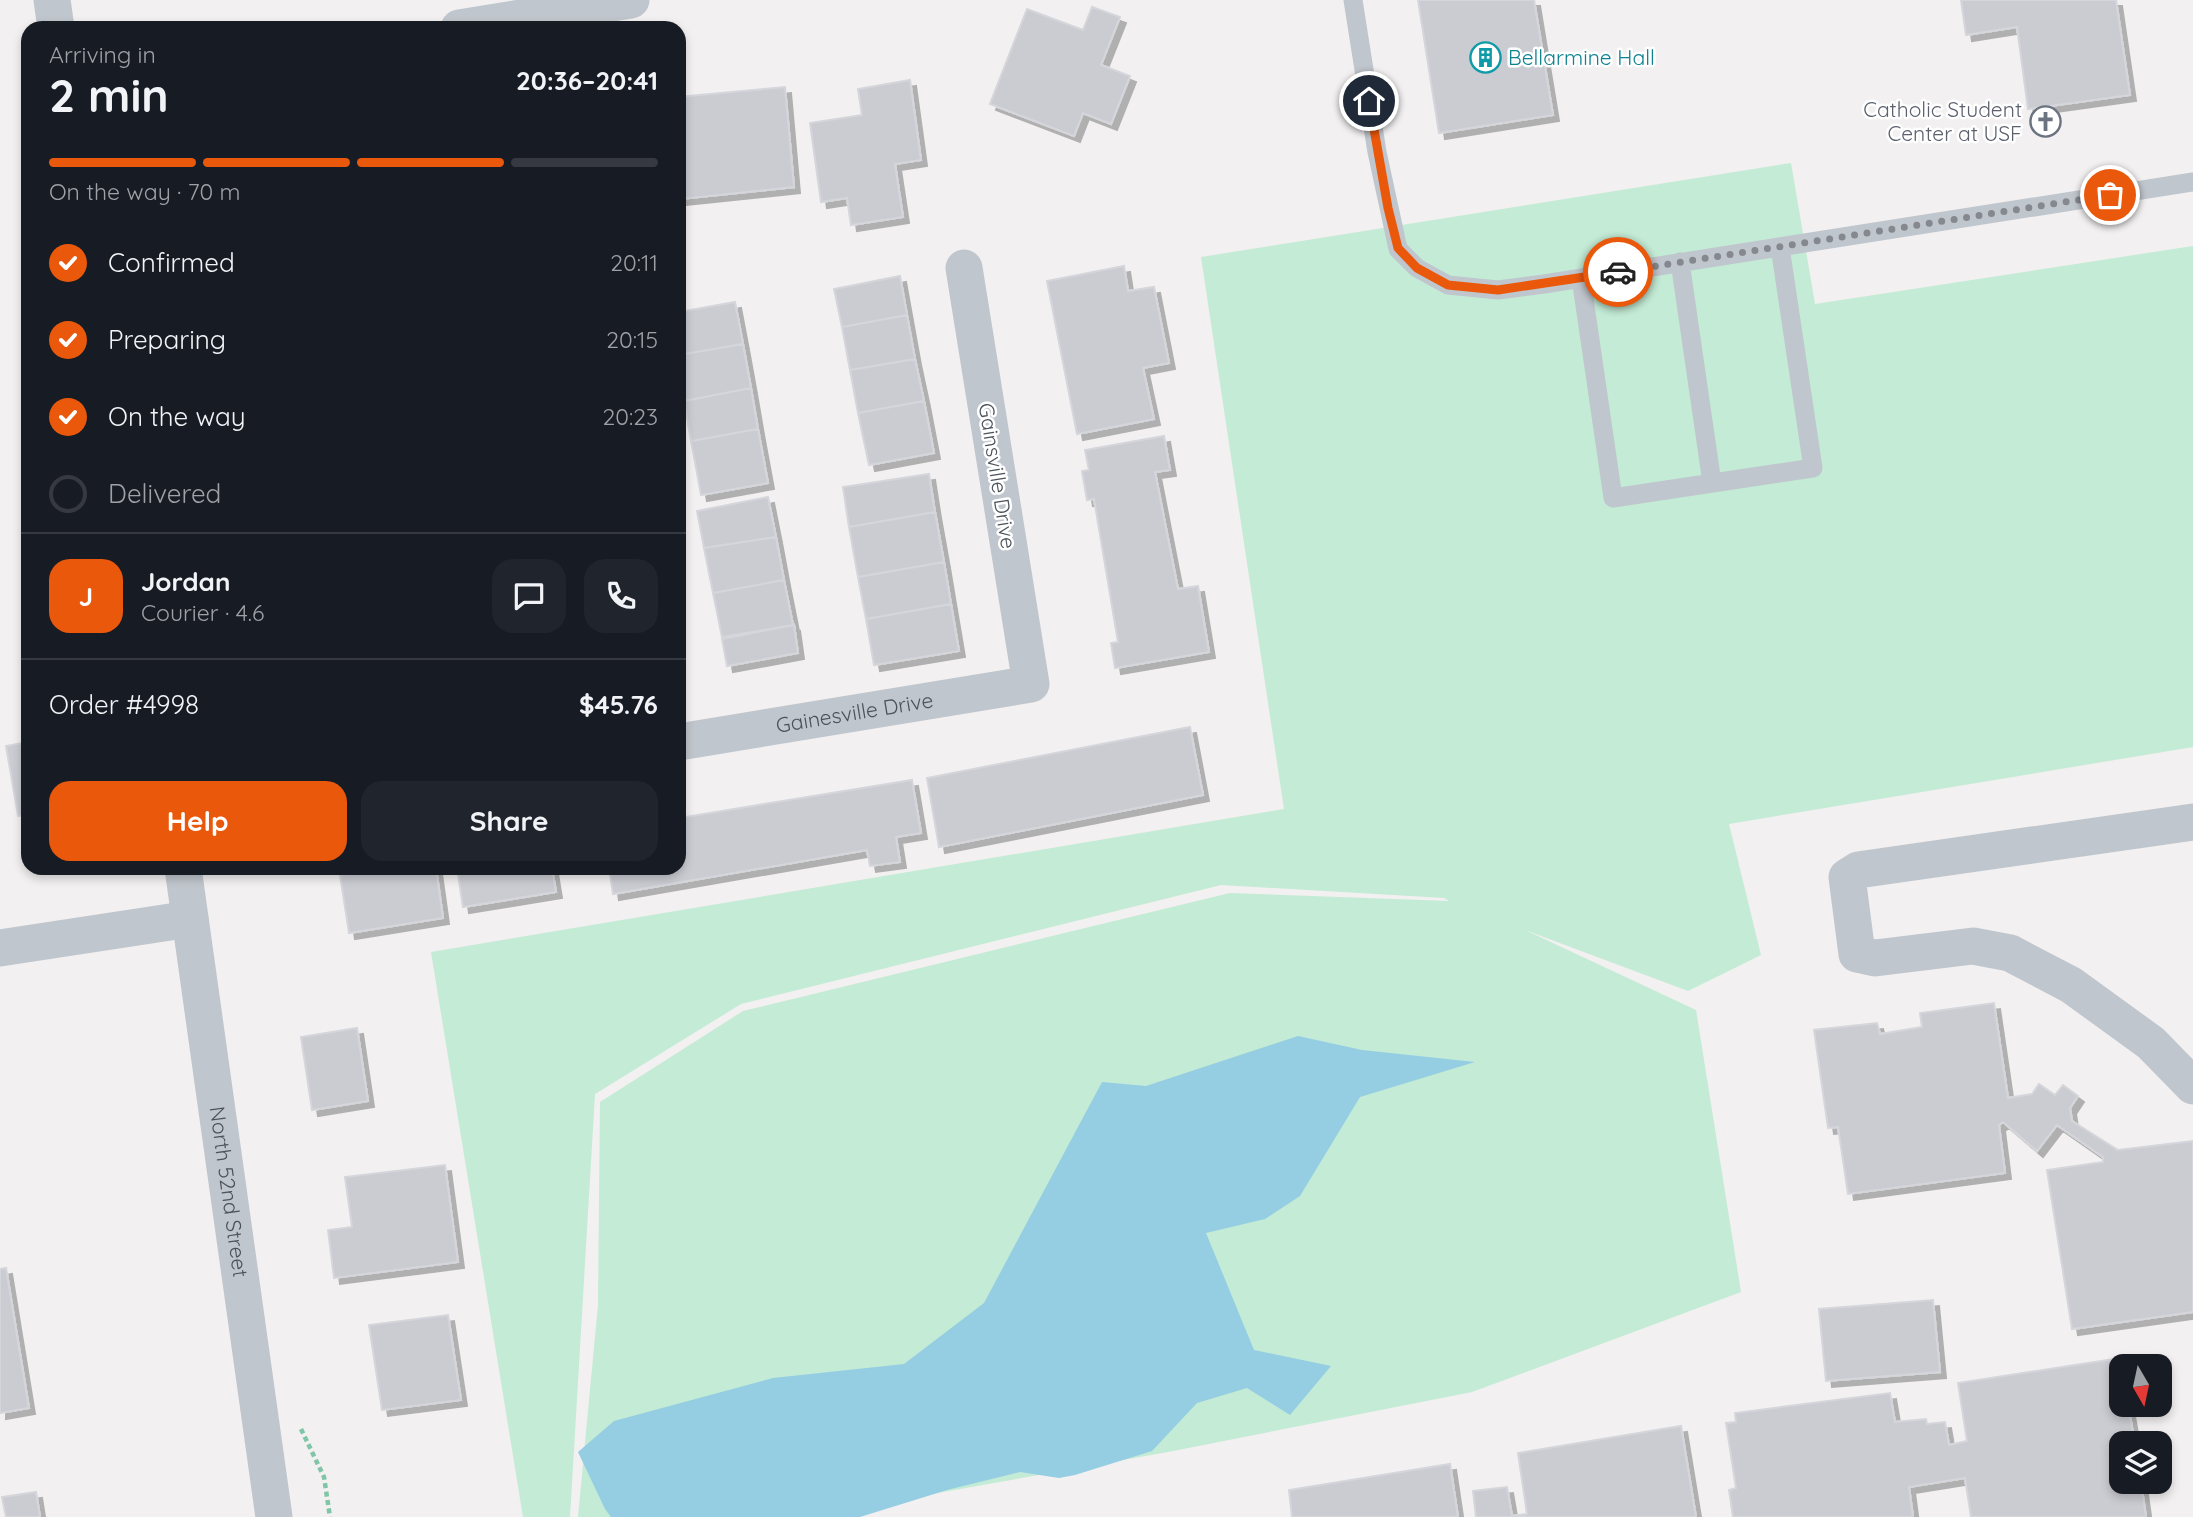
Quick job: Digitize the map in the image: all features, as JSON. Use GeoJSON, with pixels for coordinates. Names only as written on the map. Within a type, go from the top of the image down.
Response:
{"type":"FeatureCollection","features":[{"type":"Feature","properties":{"kind":"street"},"geometry":{"type":"LineString","coordinates":[[52,0],[55,21]]}},
{"type":"Feature","properties":{"kind":"street"},"geometry":{"type":"LineString","coordinates":[[502,21],[631,0]]}},
{"type":"Feature","properties":{"kind":"street","name":"Gainsville Drive"},"geometry":{"type":"LineString","coordinates":[[964,268],[1031,684]]}},
{"type":"Feature","properties":{"kind":"street","name":"Gainesville Drive"},"geometry":{"type":"LineString","coordinates":[[686,740],[1031,684]]}},
{"type":"Feature","properties":{"kind":"street"},"geometry":{"type":"LineString","coordinates":[[2193,822],[1858,870],[1847,877],[1857,954],[1875,958],[1973,946],[2010,953],[2071,985],[2141,1035],[2193,1086]]}},
{"type":"Feature","properties":{"kind":"street","name":"North 52nd Street"},"geometry":{"type":"LineString","coordinates":[[184,875],[274,1517]]}},
{"type":"Feature","properties":{"kind":"street"},"geometry":{"type":"LineString","coordinates":[[0,948],[190,919]]}},
{"type":"Feature","properties":{"kind":"lane"},"geometry":{"type":"LineString","coordinates":[[1353,0],[1377,152],[1398,248],[1417,268],[1448,285],[1498,290],[2193,182]]}},
{"type":"Feature","properties":{"kind":"lane"},"geometry":{"type":"LineString","coordinates":[[1581,278],[1614,498],[1813,468],[1780,247]]}},
{"type":"Feature","properties":{"kind":"lane"},"geometry":{"type":"LineString","coordinates":[[1680,262],[1712,483]]}},
{"type":"Feature","properties":{"kind":"green space"},"geometry":{"type":"Polygon","coordinates":[[[1791,163],[1815,304],[2193,246],[2193,747],[1729,824],[1761,955],[1688,991],[1525,930],[1696,1010],[1741,1292],[1472,1392],[1168,1452],[802,1517],[578,1517],[598,1305],[600,1102],[743,1011],[1230,893],[1449,901],[1444,898],[1221,885],[741,1004],[595,1094],[570,1517],[523,1517],[431,952],[1284,809],[1201,257],[1791,163]]]}},
{"type":"Feature","properties":{"kind":"water"},"geometry":{"type":"Polygon","coordinates":[[[1298,1036],[1362,1050],[1475,1062],[1360,1097],[1300,1196],[1265,1219],[1206,1233],[1254,1350],[1331,1366],[1290,1415],[1247,1388],[1197,1403],[1152,1451],[1059,1478],[1020,1472],[947,1490],[860,1517],[611,1517],[605,1509],[578,1452],[614,1421],[773,1378],[904,1364],[984,1303],[1102,1082],[1146,1086],[1298,1036]]]}},
{"type":"Feature","properties":{"kind":"building","name":"Bellarmine Hall"},"geometry":{"type":"Polygon","coordinates":[[[1418,0],[1534,0],[1553,115],[1439,133],[1418,0]]]}},
{"type":"Feature","properties":{"kind":"building"},"geometry":{"type":"Polygon","coordinates":[[[1961,0],[2116,0],[2130,95],[2028,109],[2017,27],[1966,35],[1961,0]]]}},
{"type":"Feature","properties":{"kind":"building"},"geometry":{"type":"Polygon","coordinates":[[[1092,7],[1120,17],[1101,65],[1130,76],[1111,124],[1083,113],[1074,136],[990,104],[1027,9],[1083,30],[1092,7]]]}},
{"type":"Feature","properties":{"kind":"building"},"geometry":{"type":"Polygon","coordinates":[[[910,80],[921,160],[895,164],[903,217],[851,225],[847,198],[821,202],[810,123],[862,115],[858,89],[910,80]]]}},
{"type":"Feature","properties":{"kind":"building"},"geometry":{"type":"Polygon","coordinates":[[[785,87],[794,187],[686,198],[686,96],[785,87]]]}},
{"type":"Feature","properties":{"kind":"building"},"geometry":{"type":"Polygon","coordinates":[[[1124,266],[1128,291],[1154,287],[1169,363],[1143,368],[1154,419],[1077,434],[1047,281],[1124,266]]]}},
{"type":"Feature","properties":{"kind":"building"},"geometry":{"type":"Polygon","coordinates":[[[900,276],[907,315],[842,327],[834,289],[900,276]]]}},
{"type":"Feature","properties":{"kind":"building"},"geometry":{"type":"Polygon","coordinates":[[[735,302],[743,344],[686,354],[686,311],[735,302]]]}},
{"type":"Feature","properties":{"kind":"building"},"geometry":{"type":"Polygon","coordinates":[[[907,315],[915,359],[850,370],[842,327],[907,315]]]}},
{"type":"Feature","properties":{"kind":"building"},"geometry":{"type":"Polygon","coordinates":[[[743,344],[751,388],[686,401],[686,354],[743,344]]]}},
{"type":"Feature","properties":{"kind":"building"},"geometry":{"type":"Polygon","coordinates":[[[915,359],[924,401],[858,413],[850,370],[915,359]]]}},
{"type":"Feature","properties":{"kind":"building"},"geometry":{"type":"Polygon","coordinates":[[[751,388],[758,429],[691,441],[686,401],[751,388]]]}},
{"type":"Feature","properties":{"kind":"building"},"geometry":{"type":"Polygon","coordinates":[[[924,401],[934,453],[869,465],[858,413],[924,401]]]}},
{"type":"Feature","properties":{"kind":"building"},"geometry":{"type":"Polygon","coordinates":[[[758,429],[768,483],[701,495],[691,441],[758,429]]]}},
{"type":"Feature","properties":{"kind":"building"},"geometry":{"type":"Polygon","coordinates":[[[1164,436],[1170,470],[1155,472],[1178,589],[1198,586],[1209,652],[1115,668],[1111,643],[1118,642],[1094,499],[1087,500],[1082,471],[1089,470],[1085,450],[1164,436]]]}},
{"type":"Feature","properties":{"kind":"building"},"geometry":{"type":"Polygon","coordinates":[[[929,474],[935,512],[849,527],[843,487],[929,474]]]}},
{"type":"Feature","properties":{"kind":"building"},"geometry":{"type":"Polygon","coordinates":[[[768,497],[776,537],[704,548],[697,511],[768,497]]]}},
{"type":"Feature","properties":{"kind":"building"},"geometry":{"type":"Polygon","coordinates":[[[935,512],[944,562],[858,577],[849,527],[935,512]]]}},
{"type":"Feature","properties":{"kind":"building"},"geometry":{"type":"Polygon","coordinates":[[[776,537],[784,580],[713,593],[704,548],[776,537]]]}},
{"type":"Feature","properties":{"kind":"building"},"geometry":{"type":"Polygon","coordinates":[[[944,562],[951,604],[866,619],[858,577],[944,562]]]}},
{"type":"Feature","properties":{"kind":"building"},"geometry":{"type":"Polygon","coordinates":[[[784,580],[793,625],[722,637],[713,593],[784,580]]]}},
{"type":"Feature","properties":{"kind":"building"},"geometry":{"type":"Polygon","coordinates":[[[951,604],[959,651],[874,665],[866,619],[951,604]]]}},
{"type":"Feature","properties":{"kind":"building"},"geometry":{"type":"Polygon","coordinates":[[[794,625],[798,653],[727,666],[722,639],[794,625]]]}},
{"type":"Feature","properties":{"kind":"building"},"geometry":{"type":"Polygon","coordinates":[[[1190,727],[1203,795],[939,847],[927,778],[1190,727]]]}},
{"type":"Feature","properties":{"kind":"building"},"geometry":{"type":"Polygon","coordinates":[[[21,743],[21,816],[18,816],[6,746],[21,743]]]}},
{"type":"Feature","properties":{"kind":"building"},"geometry":{"type":"Polygon","coordinates":[[[912,780],[921,833],[896,837],[900,862],[870,866],[867,850],[613,894],[610,875],[686,875],[686,817],[912,780]]]}},
{"type":"Feature","properties":{"kind":"building"},"geometry":{"type":"Polygon","coordinates":[[[340,875],[437,875],[443,918],[349,933],[340,875]]]}},
{"type":"Feature","properties":{"kind":"building"},"geometry":{"type":"Polygon","coordinates":[[[458,875],[553,875],[556,892],[463,907],[458,875]]]}},
{"type":"Feature","properties":{"kind":"building"},"geometry":{"type":"Polygon","coordinates":[[[1994,1003],[2008,1098],[2032,1094],[2039,1084],[2055,1095],[2063,1085],[2078,1096],[2070,1108],[2072,1121],[2118,1150],[2193,1141],[2193,1312],[2072,1329],[2047,1170],[2103,1162],[2103,1157],[2057,1125],[2037,1151],[2003,1122],[1999,1125],[2005,1173],[1848,1194],[1838,1127],[1828,1128],[1814,1030],[1877,1023],[1880,1034],[1922,1027],[1920,1013],[1994,1003]]]}},
{"type":"Feature","properties":{"kind":"building"},"geometry":{"type":"Polygon","coordinates":[[[357,1028],[368,1101],[312,1110],[301,1037],[357,1028]]]}},
{"type":"Feature","properties":{"kind":"building"},"geometry":{"type":"Polygon","coordinates":[[[445,1165],[458,1262],[334,1278],[328,1230],[352,1227],[345,1177],[445,1165]]]}},
{"type":"Feature","properties":{"kind":"building"},"geometry":{"type":"Polygon","coordinates":[[[6,1268],[29,1408],[0,1413],[0,1269],[6,1268]]]}},
{"type":"Feature","properties":{"kind":"building"},"geometry":{"type":"Polygon","coordinates":[[[1933,1300],[1940,1372],[1826,1381],[1819,1309],[1933,1300]]]}},
{"type":"Feature","properties":{"kind":"building"},"geometry":{"type":"Polygon","coordinates":[[[448,1315],[461,1400],[382,1410],[369,1325],[448,1315]]]}},
{"type":"Feature","properties":{"kind":"building"},"geometry":{"type":"Polygon","coordinates":[[[2109,1360],[2109,1418],[2130,1418],[2133,1431],[2109,1431],[2109,1494],[2143,1494],[2146,1517],[1971,1517],[1965,1478],[1909,1487],[1913,1517],[1733,1517],[1729,1490],[1736,1488],[1726,1423],[1736,1422],[1735,1413],[1890,1393],[1895,1422],[1926,1419],[1927,1424],[1945,1422],[1949,1445],[1967,1441],[1958,1383],[2109,1360]]]}},
{"type":"Feature","properties":{"kind":"building"},"geometry":{"type":"Polygon","coordinates":[[[1681,1426],[1696,1517],[1476,1517],[1473,1491],[1507,1487],[1512,1516],[1527,1514],[1518,1453],[1681,1426]]]}},
{"type":"Feature","properties":{"kind":"building"},"geometry":{"type":"Polygon","coordinates":[[[1450,1464],[1458,1517],[1292,1517],[1289,1490],[1450,1464]]]}},
{"type":"Feature","properties":{"kind":"building"},"geometry":{"type":"Polygon","coordinates":[[[36,1492],[40,1517],[6,1517],[2,1497],[36,1492]]]}},
{"type":"Feature","properties":{"kind":"way so far"},"geometry":{"type":"LineString","coordinates":[[1618,272],[2110,195]]}},
{"type":"Feature","properties":{"kind":"place","name":"Bellarmine Hall"},"geometry":{"type":"Point","coordinates":[1485,58]}},
{"type":"Feature","properties":{"kind":"place","name":"Catholic Student Center at USF"},"geometry":{"type":"Point","coordinates":[2045,122]}},
{"type":"Feature","properties":{"kind":"route"},"geometry":{"type":"LineString","coordinates":[[1369,101],[1398,248],[1417,268],[1448,285],[1498,290],[1618,272]]}}]}
